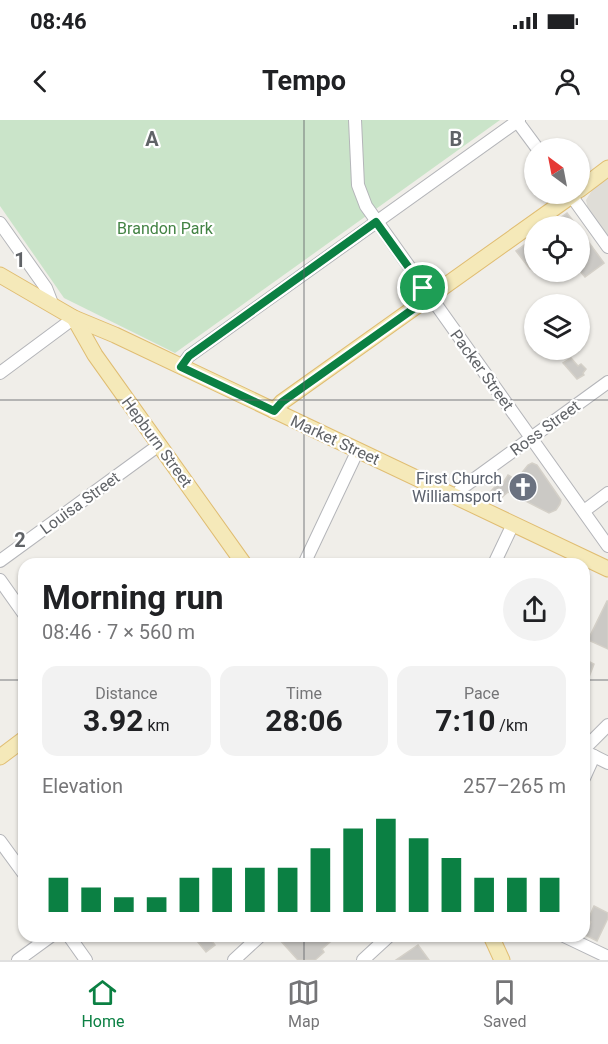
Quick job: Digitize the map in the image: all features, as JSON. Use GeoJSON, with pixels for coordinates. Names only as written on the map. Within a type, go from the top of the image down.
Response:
{"type":"FeatureCollection","features":[{"type":"Feature","properties":{"kind":"main road"},"geometry":{"type":"LineString","coordinates":[[590,181],[608,168]]}},
{"type":"Feature","properties":{"kind":"main road"},"geometry":{"type":"LineString","coordinates":[[274,411],[282,402],[559,204]]}},
{"type":"Feature","properties":{"kind":"main road","name":"Market Street"},"geometry":{"type":"LineString","coordinates":[[0,275],[74,318],[586,558]]}},
{"type":"Feature","properties":{"kind":"main road","name":"Hepburn Street"},"geometry":{"type":"LineString","coordinates":[[74,318],[95,355],[240,558]]}},
{"type":"Feature","properties":{"kind":"main road","name":"Market Street"},"geometry":{"type":"LineString","coordinates":[[590,560],[608,568]]}},
{"type":"Feature","properties":{"kind":"main road"},"geometry":{"type":"LineString","coordinates":[[0,757],[18,744]]}},
{"type":"Feature","properties":{"kind":"main road"},"geometry":{"type":"LineString","coordinates":[[494,942],[502,960]]}},
{"type":"Feature","properties":{"kind":"street","name":"Packer Street"},"geometry":{"type":"LineString","coordinates":[[355,120],[358,185],[366,206],[608,546]]}},
{"type":"Feature","properties":{"kind":"street"},"geometry":{"type":"LineString","coordinates":[[181,367],[189,356],[518,121],[530,138]]}},
{"type":"Feature","properties":{"kind":"street"},"geometry":{"type":"LineString","coordinates":[[581,204],[608,247]]}},
{"type":"Feature","properties":{"kind":"street"},"geometry":{"type":"LineString","coordinates":[[0,223],[46,288],[53,306]]}},
{"type":"Feature","properties":{"kind":"street"},"geometry":{"type":"LineString","coordinates":[[0,373],[74,318]]}},
{"type":"Feature","properties":{"kind":"street","name":"Ross Street"},"geometry":{"type":"LineString","coordinates":[[455,496],[462,488],[608,382]]}},
{"type":"Feature","properties":{"kind":"street","name":"Louisa Street"},"geometry":{"type":"LineString","coordinates":[[0,561],[159,445]]}},
{"type":"Feature","properties":{"kind":"street"},"geometry":{"type":"LineString","coordinates":[[307,558],[358,450]]}},
{"type":"Feature","properties":{"kind":"street"},"geometry":{"type":"LineString","coordinates":[[584,511],[608,493]]}},
{"type":"Feature","properties":{"kind":"street"},"geometry":{"type":"LineString","coordinates":[[497,558],[513,524]]}},
{"type":"Feature","properties":{"kind":"street"},"geometry":{"type":"LineString","coordinates":[[0,580],[18,606]]}},
{"type":"Feature","properties":{"kind":"street"},"geometry":{"type":"LineString","coordinates":[[590,748],[608,725]]}},
{"type":"Feature","properties":{"kind":"street"},"geometry":{"type":"LineString","coordinates":[[590,754],[608,763]]}},
{"type":"Feature","properties":{"kind":"street"},"geometry":{"type":"LineString","coordinates":[[0,841],[18,866]]}},
{"type":"Feature","properties":{"kind":"street"},"geometry":{"type":"LineString","coordinates":[[18,960],[43,942]]}},
{"type":"Feature","properties":{"kind":"street"},"geometry":{"type":"LineString","coordinates":[[73,942],[86,960]]}},
{"type":"Feature","properties":{"kind":"street"},"geometry":{"type":"LineString","coordinates":[[234,960],[254,942]]}},
{"type":"Feature","properties":{"kind":"street"},"geometry":{"type":"LineString","coordinates":[[363,960],[382,942]]}},
{"type":"Feature","properties":{"kind":"street"},"geometry":{"type":"LineString","coordinates":[[577,942],[608,957]]}},
{"type":"Feature","properties":{"kind":"shaded area"},"geometry":{"type":"Polygon","coordinates":[[[608,175],[608,239],[588,210],[587,204],[590,204],[590,194],[608,175]]]}},
{"type":"Feature","properties":{"kind":"green space","name":"Brandon Park"},"geometry":{"type":"Polygon","coordinates":[[[0,120],[500,120],[175,353],[64,298],[0,206],[0,120]]]}},
{"type":"Feature","properties":{"kind":"building"},"geometry":{"type":"Polygon","coordinates":[[[590,244],[604,263],[590,273],[590,244]]]}},
{"type":"Feature","properties":{"kind":"building"},"geometry":{"type":"Polygon","coordinates":[[[524,245],[524,261],[516,251],[524,245]]]}},
{"type":"Feature","properties":{"kind":"building"},"geometry":{"type":"Polygon","coordinates":[[[573,360],[578,366],[581,364],[586,369],[584,375],[577,379],[563,363],[573,360]]]}},
{"type":"Feature","properties":{"kind":"building","name":"First Church Williamsport"},"geometry":{"type":"Polygon","coordinates":[[[532,463],[537,465],[561,500],[556,510],[549,513],[508,492],[501,498],[491,491],[501,480],[503,483],[508,475],[516,480],[532,463]]]}},
{"type":"Feature","properties":{"kind":"building"},"geometry":{"type":"Polygon","coordinates":[[[608,601],[608,649],[590,641],[590,636],[608,601]]]}},
{"type":"Feature","properties":{"kind":"building"},"geometry":{"type":"Polygon","coordinates":[[[590,662],[594,664],[590,674],[590,662]]]}},
{"type":"Feature","properties":{"kind":"building"},"geometry":{"type":"Polygon","coordinates":[[[594,906],[608,913],[608,918],[597,941],[590,938],[590,915],[594,906]]]}},
{"type":"Feature","properties":{"kind":"building"},"geometry":{"type":"Polygon","coordinates":[[[198,942],[213,942],[215,945],[206,952],[198,942]]]}},
{"type":"Feature","properties":{"kind":"building"},"geometry":{"type":"Polygon","coordinates":[[[282,942],[330,942],[315,960],[298,960],[282,942]]]}},
{"type":"Feature","properties":{"kind":"building"},"geometry":{"type":"Polygon","coordinates":[[[418,945],[429,960],[396,960],[418,945]]]}},
{"type":"Feature","properties":{"kind":"place","name":"First Church Williamsport"},"geometry":{"type":"Point","coordinates":[523,487]}},
{"type":"Feature","properties":{"kind":"route"},"geometry":{"type":"LineString","coordinates":[[376,222],[423,288],[430,297],[282,402],[274,411],[181,367],[189,356],[376,222]]}}]}
